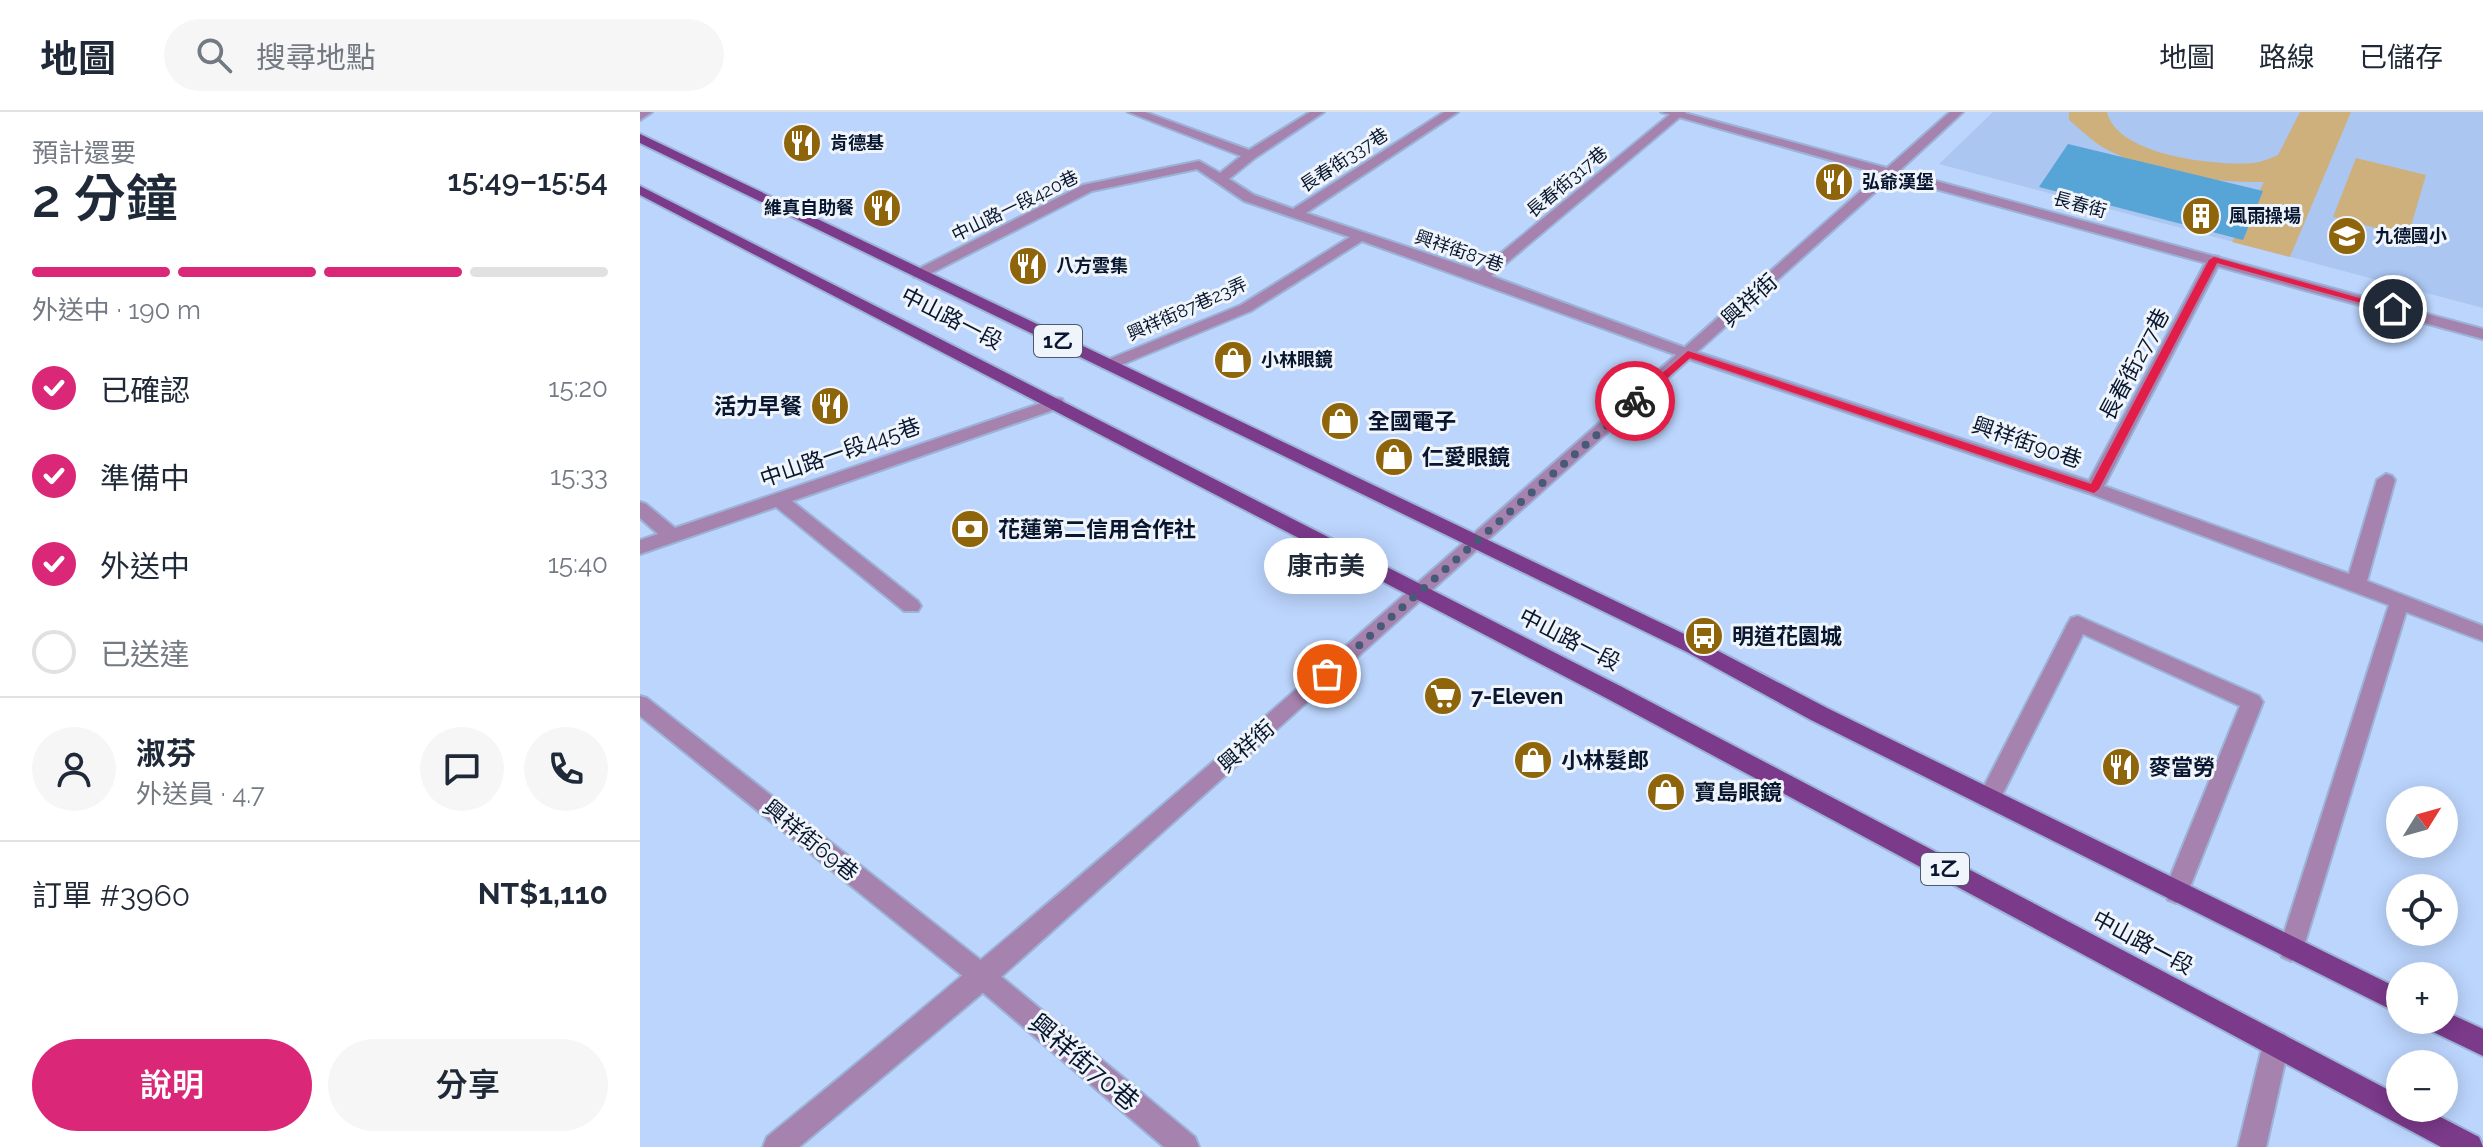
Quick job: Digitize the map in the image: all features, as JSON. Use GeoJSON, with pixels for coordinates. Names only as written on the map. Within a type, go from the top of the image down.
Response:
{"type":"FeatureCollection","features":[{"type":"Feature","properties":{"kind":"main road","name":"中山路一段"},"geometry":{"type":"LineString","coordinates":[[640,138],[1694,647],[2386,995]]}},
{"type":"Feature","properties":{"kind":"main road","name":"中山路一段"},"geometry":{"type":"LineString","coordinates":[[640,190],[1615,693],[2469,1147]]}},
{"type":"Feature","properties":{"kind":"main road"},"geometry":{"type":"LineString","coordinates":[[2458,1031],[2483,1043]]}},
{"type":"Feature","properties":{"kind":"street"},"geometry":{"type":"LineString","coordinates":[[640,116],[646,112]]}},
{"type":"Feature","properties":{"kind":"street"},"geometry":{"type":"LineString","coordinates":[[1134,112],[1250,155]]}},
{"type":"Feature","properties":{"kind":"street"},"geometry":{"type":"LineString","coordinates":[[1221,179],[1250,155],[1318,112]]}},
{"type":"Feature","properties":{"kind":"street","name":"長春街337巷"},"geometry":{"type":"LineString","coordinates":[[1296,213],[1452,112]]}},
{"type":"Feature","properties":{"kind":"street","name":"興祥街"},"geometry":{"type":"LineString","coordinates":[[777,1147],[983,977],[1957,112]]}},
{"type":"Feature","properties":{"kind":"street","name":"長春街"},"geometry":{"type":"LineString","coordinates":[[1674,113],[2483,334]]}},
{"type":"Feature","properties":{"kind":"street","name":"長春街317巷"},"geometry":{"type":"LineString","coordinates":[[1481,277],[1674,113]]}},
{"type":"Feature","properties":{"kind":"street","name":"中山路一段420巷"},"geometry":{"type":"LineString","coordinates":[[919,274],[1088,188],[1199,165],[1221,179]]}},
{"type":"Feature","properties":{"kind":"street","name":"興祥街87巷"},"geometry":{"type":"LineString","coordinates":[[1221,179],[1249,198],[1481,277],[1688,354]]}},
{"type":"Feature","properties":{"kind":"street","name":"興祥街87巷23弄"},"geometry":{"type":"LineString","coordinates":[[1108,365],[1246,308],[1361,236]]}},
{"type":"Feature","properties":{"kind":"street","name":"長春街277巷"},"geometry":{"type":"LineString","coordinates":[[2094,489],[2214,260]]}},
{"type":"Feature","properties":{"kind":"street","name":"興祥街90巷"},"geometry":{"type":"LineString","coordinates":[[1688,354],[2094,489],[2400,600],[2483,634]]}},
{"type":"Feature","properties":{"kind":"street","name":"中山路一段445巷"},"geometry":{"type":"LineString","coordinates":[[640,547],[1056,403]]}},
{"type":"Feature","properties":{"kind":"street"},"geometry":{"type":"LineString","coordinates":[[2356,584],[2386,480]]}},
{"type":"Feature","properties":{"kind":"street"},"geometry":{"type":"LineString","coordinates":[[778,499],[911,606]]}},
{"type":"Feature","properties":{"kind":"street"},"geometry":{"type":"LineString","coordinates":[[640,508],[672,536]]}},
{"type":"Feature","properties":{"kind":"street"},"geometry":{"type":"LineString","coordinates":[[2291,949],[2400,600]]}},
{"type":"Feature","properties":{"kind":"street"},"geometry":{"type":"LineString","coordinates":[[1989,798],[2078,623],[2252,702],[2176,892]]}},
{"type":"Feature","properties":{"kind":"street","name":"興祥街69巷"},"geometry":{"type":"LineString","coordinates":[[640,704],[983,977]]}},
{"type":"Feature","properties":{"kind":"street","name":"興祥街70巷"},"geometry":{"type":"LineString","coordinates":[[983,977],[1185,1147]]}},
{"type":"Feature","properties":{"kind":"street"},"geometry":{"type":"LineString","coordinates":[[2252,1147],[2276,1044]]}},
{"type":"Feature","properties":{"kind":"shaded area","name":"九德國小"},"geometry":{"type":"Polygon","coordinates":[[[1993,112],[2483,112],[2483,308],[1939,164],[1993,112]]]}},
{"type":"Feature","properties":{"kind":"shaded area"},"geometry":{"type":"Polygon","coordinates":[[[2069,112],[2107,112],[2115,127],[2129,139],[2170,155],[2237,163],[2257,162],[2278,155],[2300,112],[2351,112],[2290,257],[2232,242],[2264,182],[2224,181],[2182,175],[2141,164],[2095,142],[2069,120],[2069,112]]]}},
{"type":"Feature","properties":{"kind":"shaded area"},"geometry":{"type":"Polygon","coordinates":[[[2356,158],[2426,175],[2408,236],[2333,217],[2356,158]]]}},
{"type":"Feature","properties":{"kind":"building","name":"風雨操場"},"geometry":{"type":"Polygon","coordinates":[[[2068,144],[2263,191],[2243,240],[2039,187],[2068,144]]]}},
{"type":"Feature","properties":{"kind":"way so far"},"geometry":{"type":"LineString","coordinates":[[1327,674],[1635,401]]}},
{"type":"Feature","properties":{"kind":"place","name":"肯德基"},"geometry":{"type":"Point","coordinates":[802,143]}},
{"type":"Feature","properties":{"kind":"place","name":"弘爺漢堡"},"geometry":{"type":"Point","coordinates":[1834,182]}},
{"type":"Feature","properties":{"kind":"place","name":"維真自助餐"},"geometry":{"type":"Point","coordinates":[882,208]}},
{"type":"Feature","properties":{"kind":"place","name":"風雨操場"},"geometry":{"type":"Point","coordinates":[2201,216]}},
{"type":"Feature","properties":{"kind":"place","name":"九德國小"},"geometry":{"type":"Point","coordinates":[2347,236]}},
{"type":"Feature","properties":{"kind":"place","name":"八方雲集"},"geometry":{"type":"Point","coordinates":[1028,266]}},
{"type":"Feature","properties":{"kind":"place","name":"小林眼鏡"},"geometry":{"type":"Point","coordinates":[1233,360]}},
{"type":"Feature","properties":{"kind":"place","name":"活力早餐"},"geometry":{"type":"Point","coordinates":[830,406]}},
{"type":"Feature","properties":{"kind":"place","name":"全國電子"},"geometry":{"type":"Point","coordinates":[1340,421]}},
{"type":"Feature","properties":{"kind":"place","name":"仁愛眼鏡"},"geometry":{"type":"Point","coordinates":[1394,457]}},
{"type":"Feature","properties":{"kind":"place","name":"花蓮第二信用合作社"},"geometry":{"type":"Point","coordinates":[970,529]}},
{"type":"Feature","properties":{"kind":"place","name":"明道花園城"},"geometry":{"type":"Point","coordinates":[1704,636]}},
{"type":"Feature","properties":{"kind":"place","name":"康市美"},"geometry":{"type":"Point","coordinates":[1327,674]}},
{"type":"Feature","properties":{"kind":"place","name":"7-Eleven"},"geometry":{"type":"Point","coordinates":[1443,696]}},
{"type":"Feature","properties":{"kind":"place","name":"小林髮郎"},"geometry":{"type":"Point","coordinates":[1533,760]}},
{"type":"Feature","properties":{"kind":"place","name":"麥當勞"},"geometry":{"type":"Point","coordinates":[2121,767]}},
{"type":"Feature","properties":{"kind":"place","name":"寶島眼鏡"},"geometry":{"type":"Point","coordinates":[1666,792]}},
{"type":"Feature","properties":{"kind":"route"},"geometry":{"type":"LineString","coordinates":[[1635,401],[1688,354],[2094,489],[2214,260],[2393,309]]}}]}
